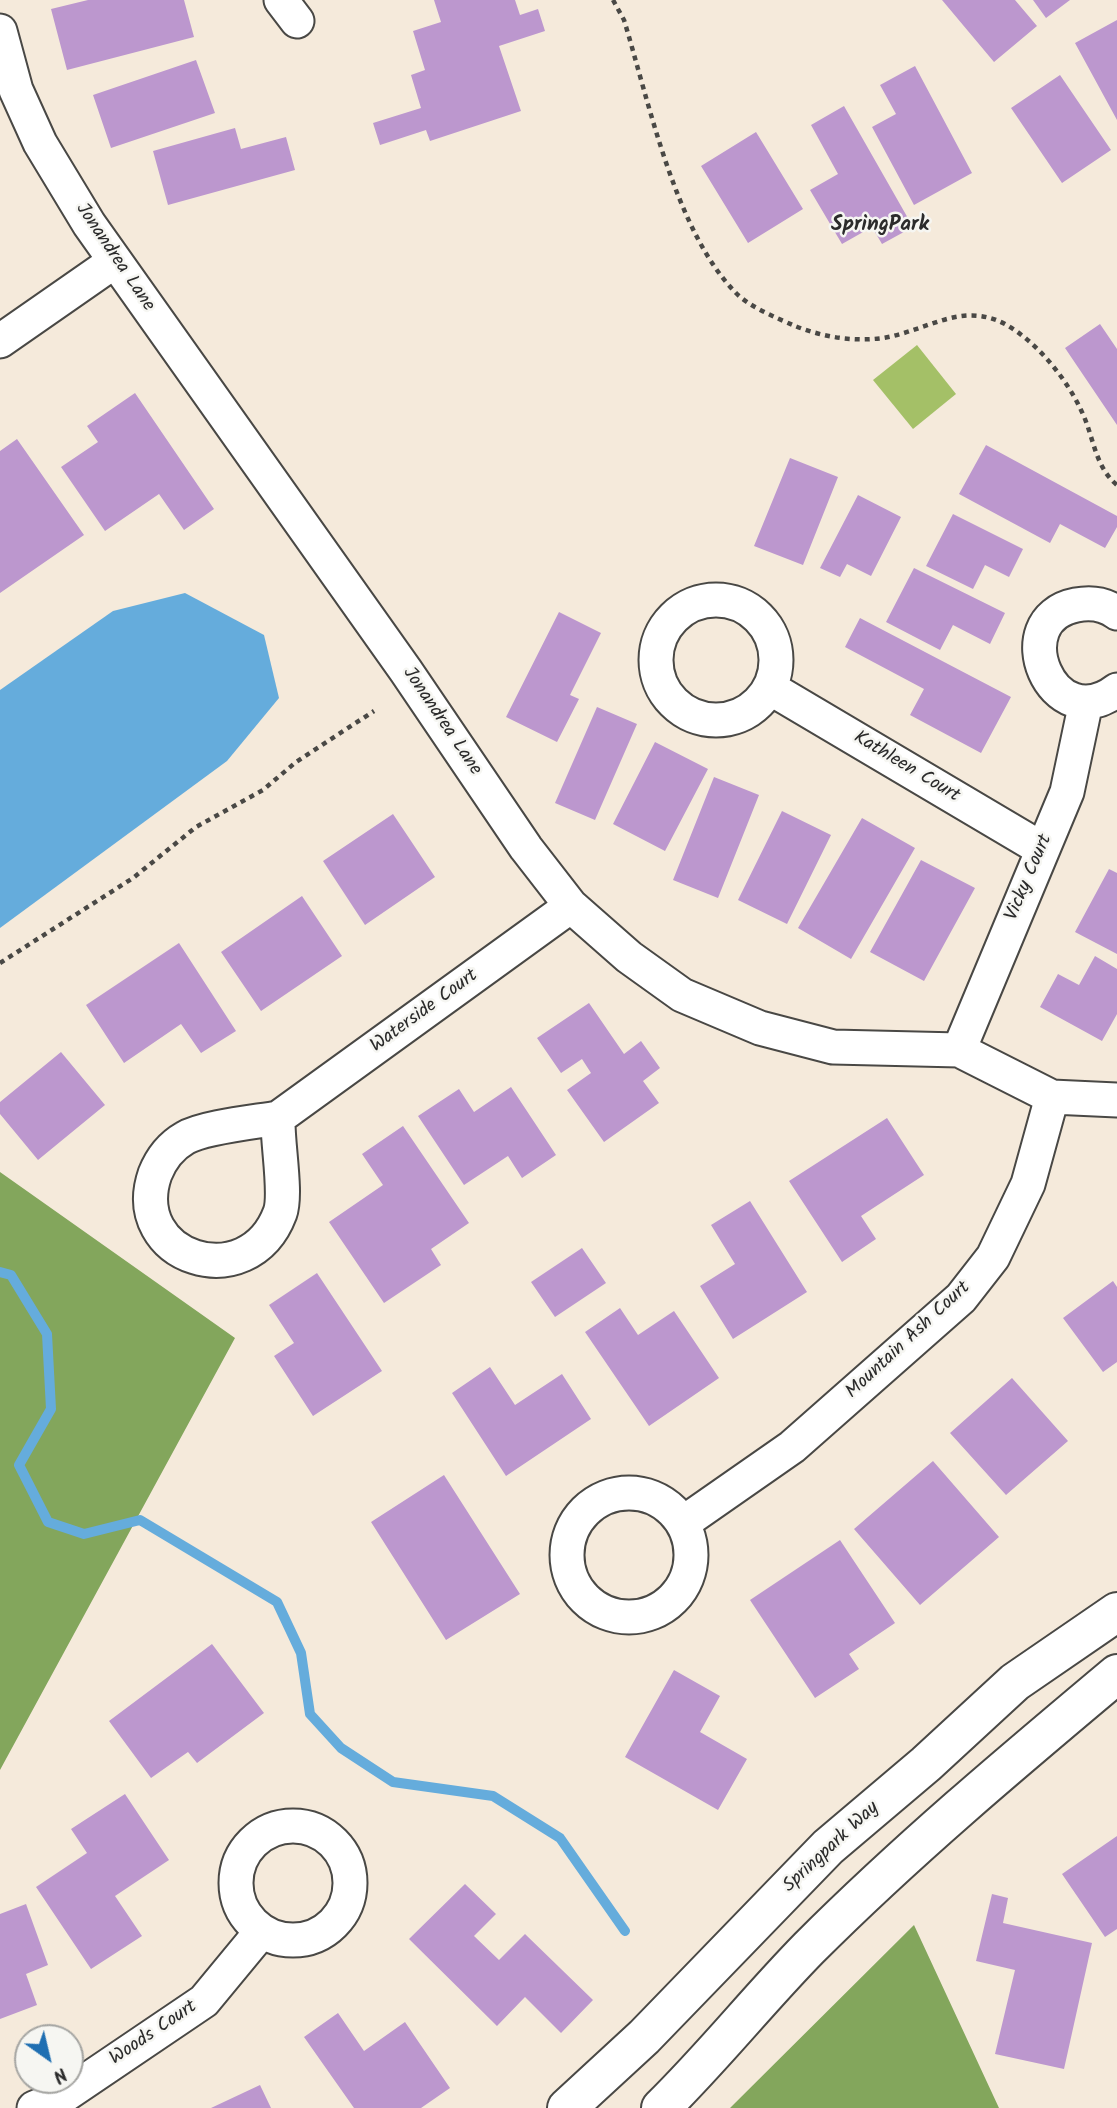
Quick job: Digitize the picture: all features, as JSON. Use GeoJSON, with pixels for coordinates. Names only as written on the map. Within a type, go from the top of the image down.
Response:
{"type":"FeatureCollection","features":[{"type":"Feature","properties":{"kind":"street","name":"Jonandrea Lane"},"geometry":{"type":"LineString","coordinates":[[0,31],[16,90],[40,143],[115,261],[406,671],[526,848],[571,906],[629,957],[682,995],[760,1028],[833,1047],[960,1050],[1052,1097],[1117,1100]]}},
{"type":"Feature","properties":{"kind":"street"},"geometry":{"type":"LineString","coordinates":[[0,341],[115,261]]}},
{"type":"Feature","properties":{"kind":"street"},"geometry":{"type":"LineString","coordinates":[[1117,613],[1111,608],[1089,603],[1068,607],[1050,620],[1040,639],[1039,662],[1048,682],[1064,696],[1086,702],[1107,698],[1117,690]]}},
{"type":"Feature","properties":{"kind":"street","name":"Kathleen Court"},"geometry":{"type":"LineString","coordinates":[[770,688],[1042,849]]}},
{"type":"Feature","properties":{"kind":"street","name":"Vicky Court"},"geometry":{"type":"LineString","coordinates":[[960,1050],[1067,792],[1086,702]]}},
{"type":"Feature","properties":{"kind":"street","name":"Waterside Court"},"geometry":{"type":"LineString","coordinates":[[278,1118],[281,1211],[266,1240],[238,1259],[205,1262],[175,1249],[155,1222],[150,1190],[161,1159],[186,1137],[278,1118],[571,906]]}},
{"type":"Feature","properties":{"kind":"street","name":"Mountain Ash Court"},"geometry":{"type":"LineString","coordinates":[[683,1523],[792,1447],[961,1298],[993,1257],[1028,1184],[1052,1097]]}},
{"type":"Feature","properties":{"kind":"street","name":"Springpark Way"},"geometry":{"type":"LineString","coordinates":[[567,2108],[644,2038],[828,1847],[926,1764],[1015,1682],[1117,1612]]}},
{"type":"Feature","properties":{"kind":"street"},"geometry":{"type":"LineString","coordinates":[[662,2108],[699,2071],[807,1950],[990,1780],[1117,1674]]}},
{"type":"Feature","properties":{"kind":"street","name":"Woods Court"},"geometry":{"type":"LineString","coordinates":[[34,2108],[69,2101],[204,2001],[261,1932]]}},
{"type":"Feature","properties":{"kind":"path"},"geometry":{"type":"LineString","coordinates":[[613,0],[624,20],[670,173],[704,251],[736,294],[781,320],[812,332],[848,340],[883,338],[967,313],[1004,324],[1037,348],[1059,376],[1081,410],[1105,475],[1117,485]]}},
{"type":"Feature","properties":{"kind":"path"},"geometry":{"type":"LineString","coordinates":[[0,962],[133,877],[196,827],[263,790],[296,762],[374,710]]}},
{"type":"Feature","properties":{"kind":"green space"},"geometry":{"type":"Polygon","coordinates":[[[917,345],[956,394],[913,429],[873,380],[917,345]]]}},
{"type":"Feature","properties":{"kind":"green space"},"geometry":{"type":"Polygon","coordinates":[[[0,1172],[235,1338],[0,1770],[0,1172]]]}},
{"type":"Feature","properties":{"kind":"green space"},"geometry":{"type":"Polygon","coordinates":[[[914,1925],[999,2108],[730,2108],[914,1925]]]}},
{"type":"Feature","properties":{"kind":"water"},"geometry":{"type":"Polygon","coordinates":[[[185,593],[264,635],[279,698],[227,761],[0,928],[0,690],[113,611],[185,593]]]}},
{"type":"Feature","properties":{"kind":"building"},"geometry":{"type":"Polygon","coordinates":[[[88,0],[184,0],[194,37],[67,70],[51,9],[88,0]]]}},
{"type":"Feature","properties":{"kind":"building"},"geometry":{"type":"Polygon","coordinates":[[[434,0],[515,0],[520,15],[538,9],[545,31],[499,46],[521,111],[430,141],[426,130],[380,145],[373,123],[421,108],[411,75],[425,70],[413,31],[441,22],[434,0]]]}},
{"type":"Feature","properties":{"kind":"building"},"geometry":{"type":"Polygon","coordinates":[[[942,0],[1015,0],[1037,26],[994,62],[942,0]]]}},
{"type":"Feature","properties":{"kind":"building"},"geometry":{"type":"Polygon","coordinates":[[[1033,0],[1070,0],[1046,18],[1033,0]]]}},
{"type":"Feature","properties":{"kind":"building"},"geometry":{"type":"Polygon","coordinates":[[[1117,20],[1117,120],[1075,43],[1117,20]]]}},
{"type":"Feature","properties":{"kind":"building"},"geometry":{"type":"Polygon","coordinates":[[[196,60],[215,113],[111,148],[93,95],[196,60]]]}},
{"type":"Feature","properties":{"kind":"building"},"geometry":{"type":"Polygon","coordinates":[[[915,66],[972,173],[914,205],[872,127],[896,114],[880,85],[915,66]]]}},
{"type":"Feature","properties":{"kind":"building"},"geometry":{"type":"Polygon","coordinates":[[[1060,75],[1111,150],[1062,183],[1011,108],[1060,75]]]}},
{"type":"Feature","properties":{"kind":"building"},"geometry":{"type":"Polygon","coordinates":[[[844,106],[913,227],[882,244],[872,227],[842,244],[810,190],[838,174],[811,125],[844,106]]]}},
{"type":"Feature","properties":{"kind":"building"},"geometry":{"type":"Polygon","coordinates":[[[235,128],[241,149],[286,137],[295,170],[168,205],[153,151],[235,128]]]}},
{"type":"Feature","properties":{"kind":"building"},"geometry":{"type":"Polygon","coordinates":[[[756,132],[803,209],[748,243],[701,166],[756,132]]]}},
{"type":"Feature","properties":{"kind":"building"},"geometry":{"type":"Polygon","coordinates":[[[1100,324],[1117,349],[1117,425],[1065,348],[1100,324]]]}},
{"type":"Feature","properties":{"kind":"building"},"geometry":{"type":"Polygon","coordinates":[[[135,393],[214,509],[184,530],[159,494],[105,531],[61,467],[98,442],[87,426],[135,393]]]}},
{"type":"Feature","properties":{"kind":"building"},"geometry":{"type":"Polygon","coordinates":[[[17,439],[84,535],[0,593],[0,451],[17,439]]]}},
{"type":"Feature","properties":{"kind":"building"},"geometry":{"type":"Polygon","coordinates":[[[986,445],[1117,516],[1117,527],[1105,548],[1060,524],[1050,543],[959,494],[986,445]]]}},
{"type":"Feature","properties":{"kind":"building"},"geometry":{"type":"Polygon","coordinates":[[[790,458],[838,477],[803,565],[754,546],[790,458]]]}},
{"type":"Feature","properties":{"kind":"building"},"geometry":{"type":"Polygon","coordinates":[[[858,495],[901,517],[871,576],[847,564],[840,577],[820,568],[858,495]]]}},
{"type":"Feature","properties":{"kind":"building"},"geometry":{"type":"Polygon","coordinates":[[[953,514],[1023,549],[1009,577],[985,565],[973,589],[926,566],[953,514]]]}},
{"type":"Feature","properties":{"kind":"building"},"geometry":{"type":"Polygon","coordinates":[[[914,568],[1005,613],[990,644],[953,625],[940,650],[886,622],[914,568]]]}},
{"type":"Feature","properties":{"kind":"building"},"geometry":{"type":"Polygon","coordinates":[[[559,612],[601,633],[570,695],[579,699],[557,742],[506,717],[559,612]]]}},
{"type":"Feature","properties":{"kind":"building"},"geometry":{"type":"Polygon","coordinates":[[[860,618],[1011,697],[981,753],[910,715],[924,689],[845,647],[860,618]]]}},
{"type":"Feature","properties":{"kind":"building"},"geometry":{"type":"Polygon","coordinates":[[[597,707],[637,724],[595,820],[555,803],[597,707]]]}},
{"type":"Feature","properties":{"kind":"building"},"geometry":{"type":"Polygon","coordinates":[[[655,742],[708,769],[665,851],[613,824],[655,742]]]}},
{"type":"Feature","properties":{"kind":"building"},"geometry":{"type":"Polygon","coordinates":[[[714,777],[759,795],[718,898],[673,880],[714,777]]]}},
{"type":"Feature","properties":{"kind":"building"},"geometry":{"type":"Polygon","coordinates":[[[782,811],[831,835],[787,924],[738,900],[782,811]]]}},
{"type":"Feature","properties":{"kind":"building"},"geometry":{"type":"Polygon","coordinates":[[[393,814],[435,877],[365,925],[323,861],[393,814]]]}},
{"type":"Feature","properties":{"kind":"building"},"geometry":{"type":"Polygon","coordinates":[[[862,818],[915,848],[851,959],[798,928],[862,818]]]}},
{"type":"Feature","properties":{"kind":"building"},"geometry":{"type":"Polygon","coordinates":[[[921,860],[975,888],[924,981],[870,952],[921,860]]]}},
{"type":"Feature","properties":{"kind":"building"},"geometry":{"type":"Polygon","coordinates":[[[1109,869],[1117,873],[1117,954],[1075,932],[1109,869]]]}},
{"type":"Feature","properties":{"kind":"building"},"geometry":{"type":"Polygon","coordinates":[[[302,896],[342,956],[261,1011],[221,952],[302,896]]]}},
{"type":"Feature","properties":{"kind":"building"},"geometry":{"type":"Polygon","coordinates":[[[179,943],[236,1031],[201,1053],[181,1024],[124,1063],[86,1005],[179,943]]]}},
{"type":"Feature","properties":{"kind":"building"},"geometry":{"type":"Polygon","coordinates":[[[1095,956],[1117,969],[1117,1014],[1102,1041],[1040,1007],[1058,974],[1079,985],[1095,956]]]}},
{"type":"Feature","properties":{"kind":"building"},"geometry":{"type":"Polygon","coordinates":[[[589,1003],[624,1054],[641,1041],[660,1068],[643,1081],[659,1103],[604,1142],[567,1090],[591,1073],[582,1059],[561,1073],[537,1038],[589,1003]]]}},
{"type":"Feature","properties":{"kind":"building"},"geometry":{"type":"Polygon","coordinates":[[[61,1052],[105,1105],[38,1160],[0,1114],[0,1102],[61,1052]]]}},
{"type":"Feature","properties":{"kind":"building"},"geometry":{"type":"Polygon","coordinates":[[[511,1087],[556,1155],[522,1178],[508,1156],[464,1185],[418,1116],[459,1089],[474,1112],[511,1087]]]}},
{"type":"Feature","properties":{"kind":"building"},"geometry":{"type":"Polygon","coordinates":[[[887,1118],[924,1175],[861,1216],[876,1239],[842,1262],[789,1181],[887,1118]]]}},
{"type":"Feature","properties":{"kind":"building"},"geometry":{"type":"Polygon","coordinates":[[[403,1126],[469,1223],[431,1249],[441,1265],[384,1303],[329,1222],[383,1185],[362,1154],[403,1126]]]}},
{"type":"Feature","properties":{"kind":"building"},"geometry":{"type":"Polygon","coordinates":[[[750,1201],[807,1292],[733,1339],[700,1286],[735,1264],[711,1225],[750,1201]]]}},
{"type":"Feature","properties":{"kind":"building"},"geometry":{"type":"Polygon","coordinates":[[[582,1248],[606,1283],[555,1317],[531,1282],[582,1248]]]}},
{"type":"Feature","properties":{"kind":"building"},"geometry":{"type":"Polygon","coordinates":[[[317,1273],[382,1371],[313,1416],[274,1356],[294,1343],[269,1305],[317,1273]]]}},
{"type":"Feature","properties":{"kind":"building"},"geometry":{"type":"Polygon","coordinates":[[[1113,1281],[1117,1287],[1117,1362],[1103,1372],[1063,1318],[1113,1281]]]}},
{"type":"Feature","properties":{"kind":"building"},"geometry":{"type":"Polygon","coordinates":[[[620,1308],[638,1335],[674,1311],[719,1378],[649,1426],[585,1332],[620,1308]]]}},
{"type":"Feature","properties":{"kind":"building"},"geometry":{"type":"Polygon","coordinates":[[[490,1367],[515,1405],[562,1374],[591,1419],[506,1476],[452,1393],[490,1367]]]}},
{"type":"Feature","properties":{"kind":"building"},"geometry":{"type":"Polygon","coordinates":[[[1012,1378],[1068,1441],[1006,1495],[950,1433],[1012,1378]]]}},
{"type":"Feature","properties":{"kind":"building"},"geometry":{"type":"Polygon","coordinates":[[[933,1461],[999,1537],[920,1605],[854,1529],[933,1461]]]}},
{"type":"Feature","properties":{"kind":"building"},"geometry":{"type":"Polygon","coordinates":[[[444,1475],[520,1594],[446,1640],[371,1522],[444,1475]]]}},
{"type":"Feature","properties":{"kind":"building"},"geometry":{"type":"Polygon","coordinates":[[[840,1540],[895,1623],[849,1654],[859,1669],[815,1698],[750,1600],[840,1540]]]}},
{"type":"Feature","properties":{"kind":"building"},"geometry":{"type":"Polygon","coordinates":[[[212,1644],[264,1713],[197,1763],[188,1752],[151,1778],[109,1721],[212,1644]]]}},
{"type":"Feature","properties":{"kind":"building"},"geometry":{"type":"Polygon","coordinates":[[[674,1670],[720,1696],[700,1732],[747,1759],[718,1810],[625,1757],[674,1670]]]}},
{"type":"Feature","properties":{"kind":"building"},"geometry":{"type":"Polygon","coordinates":[[[125,1794],[169,1860],[115,1896],[142,1936],[91,1969],[36,1887],[87,1853],[71,1829],[125,1794]]]}},
{"type":"Feature","properties":{"kind":"building"},"geometry":{"type":"Polygon","coordinates":[[[1117,1836],[1117,1929],[1105,1937],[1062,1874],[1117,1836]]]}},
{"type":"Feature","properties":{"kind":"building"},"geometry":{"type":"Polygon","coordinates":[[[465,1884],[496,1914],[474,1936],[499,1960],[525,1934],[593,2000],[561,2033],[525,1997],[497,2026],[409,1939],[465,1884]]]}},
{"type":"Feature","properties":{"kind":"building"},"geometry":{"type":"Polygon","coordinates":[[[992,1894],[1008,1898],[1003,1923],[1092,1943],[1064,2069],[995,2054],[1015,1970],[976,1961],[992,1894]]]}},
{"type":"Feature","properties":{"kind":"building"},"geometry":{"type":"Polygon","coordinates":[[[26,1904],[48,1965],[26,1974],[37,2005],[0,2019],[0,1914],[26,1904]]]}},
{"type":"Feature","properties":{"kind":"building"},"geometry":{"type":"Polygon","coordinates":[[[338,2013],[364,2051],[405,2022],[450,2088],[421,2108],[354,2108],[304,2037],[338,2013]]]}},
{"type":"Feature","properties":{"kind":"building"},"geometry":{"type":"Polygon","coordinates":[[[260,2085],[271,2108],[211,2108],[260,2085]]]}},
{"type":"Feature","properties":{"kind":"waterway"},"geometry":{"type":"LineString","coordinates":[[0,1272],[11,1275],[47,1334],[51,1409],[19,1465],[48,1522],[84,1534],[140,1520],[277,1602],[301,1653],[310,1714],[341,1748],[393,1782],[493,1796],[560,1838],[625,1931]]}},
{"type":"Feature","properties":{"kind":"district","name":"SpringPark"},"geometry":{"type":"Point","coordinates":[880,226]}}]}
